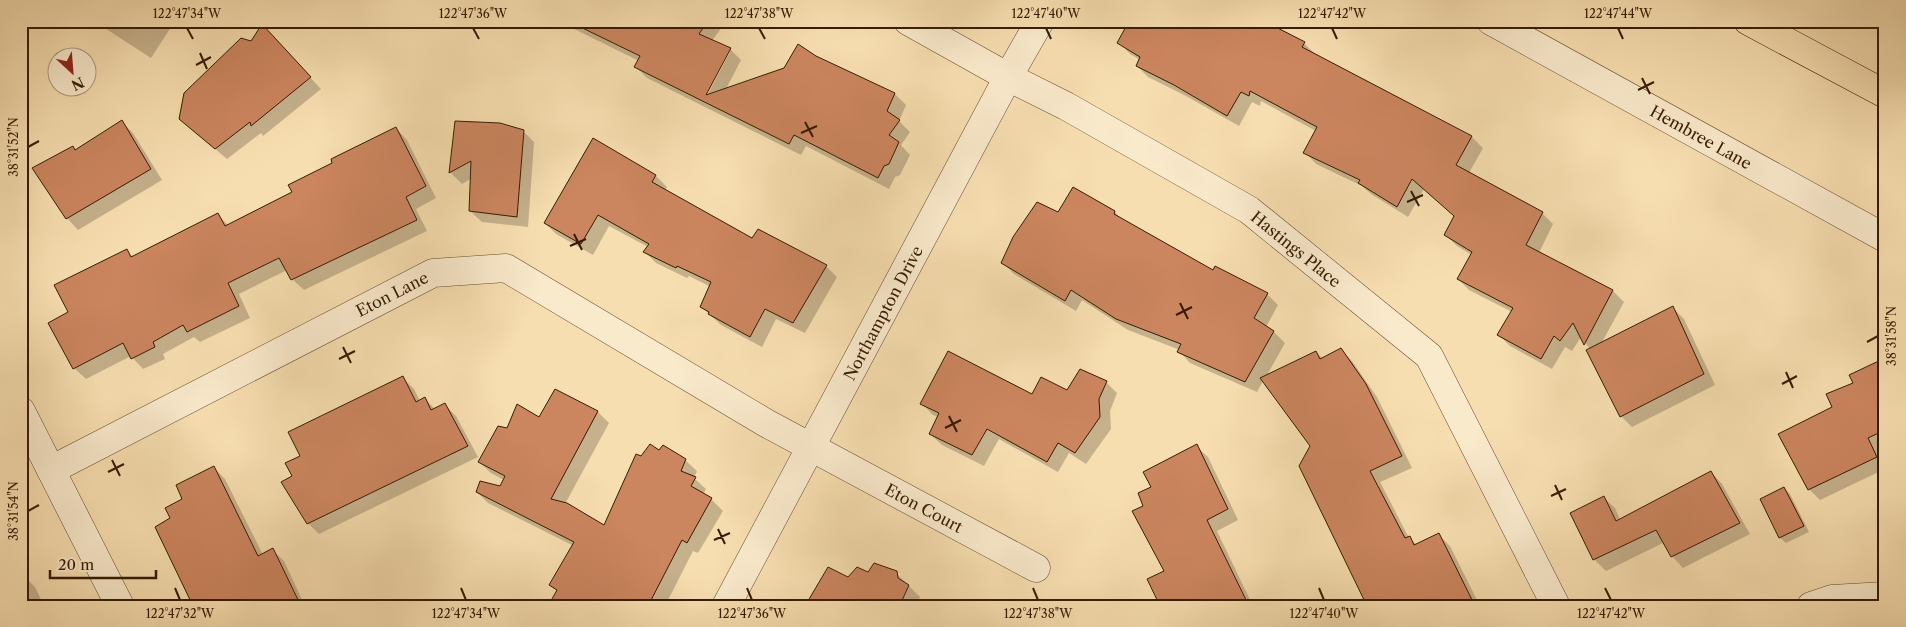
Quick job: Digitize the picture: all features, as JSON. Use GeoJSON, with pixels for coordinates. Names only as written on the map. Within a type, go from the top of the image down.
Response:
{"type":"FeatureCollection","features":[{"type":"Feature","properties":{"kind":"highway"},"geometry":{"type":"LineString","coordinates":[[1748,21],[1885,94]]}},
{"type":"Feature","properties":{"kind":"street","name":"Hastings Place"},"geometry":{"type":"LineString","coordinates":[[908,21],[1008,77],[1066,106],[1248,210],[1429,356],[1556,606]]}},
{"type":"Feature","properties":{"kind":"street","name":"Northampton Drive"},"geometry":{"type":"LineString","coordinates":[[726,606],[1008,77],[1040,21]]}},
{"type":"Feature","properties":{"kind":"street","name":"Hembree Lane"},"geometry":{"type":"LineString","coordinates":[[1491,21],[1885,238]]}},
{"type":"Feature","properties":{"kind":"street","name":"Eton Lane"},"geometry":{"type":"LineString","coordinates":[[51,470],[433,273],[506,268],[766,423],[812,447]]}},
{"type":"Feature","properties":{"kind":"street"},"geometry":{"type":"LineString","coordinates":[[21,411],[120,606]]}},
{"type":"Feature","properties":{"kind":"street","name":"Eton Court"},"geometry":{"type":"LineString","coordinates":[[812,447],[1036,568]]}},
{"type":"Feature","properties":{"kind":"street"},"geometry":{"type":"LineString","coordinates":[[1811,606],[1832,599],[1885,596]]}},
{"type":"Feature","properties":{"kind":"building"},"geometry":{"type":"Polygon","coordinates":[[[568,21],[708,21],[699,34],[731,48],[706,95],[784,68],[798,44],[816,56],[895,93],[887,111],[900,120],[889,135],[899,142],[889,164],[884,166],[878,178],[794,135],[789,144],[634,67],[640,56],[568,21]]]}},
{"type":"Feature","properties":{"kind":"building"},"geometry":{"type":"Polygon","coordinates":[[[1129,21],[1264,21],[1305,42],[1302,47],[1472,136],[1456,165],[1543,212],[1526,245],[1613,290],[1584,345],[1573,323],[1560,341],[1554,336],[1541,359],[1497,335],[1513,308],[1457,279],[1472,252],[1444,235],[1454,216],[1412,179],[1397,207],[1358,183],[1360,180],[1303,153],[1317,127],[1250,91],[1249,96],[1241,92],[1227,116],[1174,85],[1136,66],[1140,57],[1117,43],[1129,21]]]}},
{"type":"Feature","properties":{"kind":"building"},"geometry":{"type":"Polygon","coordinates":[[[262,24],[311,77],[251,126],[250,122],[215,149],[179,119],[184,93],[241,38],[251,41],[262,24]]]}},
{"type":"Feature","properties":{"kind":"building"},"geometry":{"type":"Polygon","coordinates":[[[122,120],[151,169],[66,219],[32,168],[73,146],[75,150],[122,120]]]}},
{"type":"Feature","properties":{"kind":"building"},"geometry":{"type":"Polygon","coordinates":[[[455,121],[500,123],[524,130],[517,217],[469,211],[471,161],[449,173],[455,121]]]}},
{"type":"Feature","properties":{"kind":"building"},"geometry":{"type":"Polygon","coordinates":[[[396,127],[426,186],[406,197],[417,220],[291,280],[279,258],[228,283],[239,306],[187,332],[183,325],[153,342],[155,347],[131,359],[123,343],[73,369],[48,323],[68,312],[54,285],[127,249],[131,257],[218,213],[225,226],[292,192],[288,185],[332,163],[331,159],[396,127]]]}},
{"type":"Feature","properties":{"kind":"building"},"geometry":{"type":"Polygon","coordinates":[[[593,138],[656,175],[652,182],[752,238],[758,229],[827,265],[793,323],[765,309],[750,337],[708,314],[709,312],[700,307],[711,282],[643,252],[649,244],[598,215],[581,244],[544,223],[593,138]]]}},
{"type":"Feature","properties":{"kind":"building"},"geometry":{"type":"Polygon","coordinates":[[[1073,187],[1115,211],[1114,214],[1213,270],[1215,266],[1268,293],[1254,318],[1274,331],[1245,382],[1177,352],[1181,344],[1116,319],[1071,290],[1065,301],[1001,263],[1013,237],[1037,202],[1058,212],[1073,187]]]}},
{"type":"Feature","properties":{"kind":"building"},"geometry":{"type":"Polygon","coordinates":[[[1673,306],[1704,374],[1620,417],[1586,350],[1673,306]]]}},
{"type":"Feature","properties":{"kind":"building"},"geometry":{"type":"Polygon","coordinates":[[[1341,348],[1366,384],[1402,456],[1370,471],[1405,538],[1410,536],[1414,545],[1439,533],[1475,606],[1367,606],[1299,466],[1310,446],[1260,378],[1316,351],[1320,359],[1341,348]]]}},
{"type":"Feature","properties":{"kind":"building"},"geometry":{"type":"Polygon","coordinates":[[[948,351],[1032,394],[1041,377],[1067,390],[1080,369],[1107,381],[1099,399],[1100,417],[1075,453],[1058,443],[1047,462],[987,429],[972,455],[929,434],[939,413],[920,404],[948,351]]]}},
{"type":"Feature","properties":{"kind":"building"},"geometry":{"type":"Polygon","coordinates":[[[1885,358],[1885,430],[1868,438],[1877,457],[1808,490],[1778,434],[1832,407],[1826,394],[1853,383],[1849,375],[1885,358]]]}},
{"type":"Feature","properties":{"kind":"building"},"geometry":{"type":"Polygon","coordinates":[[[403,376],[416,402],[425,397],[431,410],[445,403],[468,446],[307,524],[281,482],[292,476],[285,463],[300,456],[288,432],[403,376]]]}},
{"type":"Feature","properties":{"kind":"building"},"geometry":{"type":"Polygon","coordinates":[[[555,389],[598,411],[551,499],[567,503],[604,525],[636,454],[641,456],[650,444],[659,450],[663,445],[686,459],[681,471],[696,477],[691,486],[712,498],[687,543],[682,540],[648,606],[548,606],[557,590],[549,585],[574,542],[476,492],[480,481],[500,486],[505,476],[478,462],[498,426],[507,428],[517,404],[539,417],[555,389]]]}},
{"type":"Feature","properties":{"kind":"building"},"geometry":{"type":"Polygon","coordinates":[[[1197,444],[1228,509],[1207,520],[1249,606],[1160,606],[1147,579],[1164,571],[1132,511],[1143,506],[1138,493],[1151,487],[1143,472],[1197,444]]]}},
{"type":"Feature","properties":{"kind":"building"},"geometry":{"type":"Polygon","coordinates":[[[214,466],[258,556],[273,548],[301,606],[193,606],[155,527],[170,518],[165,508],[182,499],[176,485],[214,466]]]}},
{"type":"Feature","properties":{"kind":"building"},"geometry":{"type":"Polygon","coordinates":[[[1711,471],[1740,523],[1671,557],[1656,530],[1593,560],[1570,513],[1604,496],[1616,521],[1711,471]]]}},
{"type":"Feature","properties":{"kind":"building"},"geometry":{"type":"Polygon","coordinates":[[[1784,487],[1804,526],[1779,538],[1760,499],[1784,487]]]}},
{"type":"Feature","properties":{"kind":"building"},"geometry":{"type":"Polygon","coordinates":[[[874,563],[897,571],[898,578],[909,585],[900,605],[902,606],[805,606],[828,567],[848,577],[857,567],[868,572],[874,563]]]}}]}
